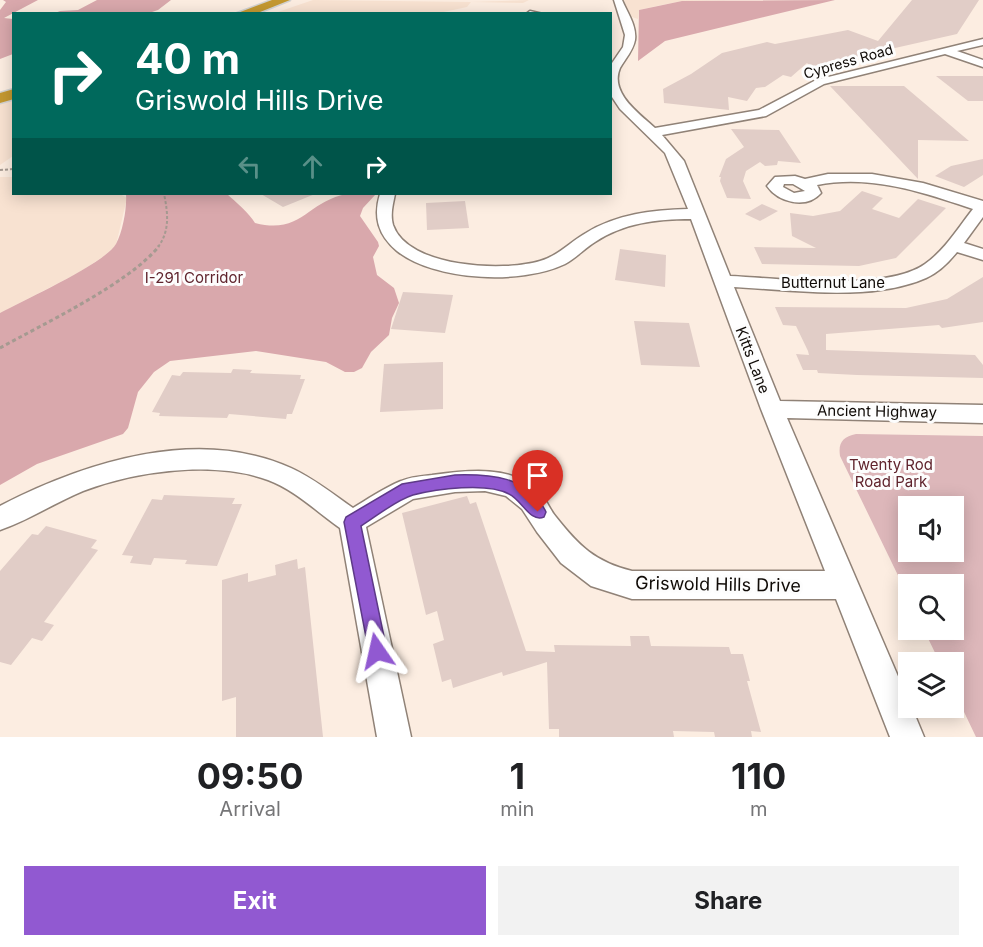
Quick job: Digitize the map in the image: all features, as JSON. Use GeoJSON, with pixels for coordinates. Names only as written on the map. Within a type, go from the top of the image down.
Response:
{"type":"FeatureCollection","features":[{"type":"Feature","properties":{"kind":"highway"},"geometry":{"type":"LineString","coordinates":[[249,12],[288,2]]}},
{"type":"Feature","properties":{"kind":"highway"},"geometry":{"type":"LineString","coordinates":[[267,12],[288,2]]}},
{"type":"Feature","properties":{"kind":"street","name":"Kitts Lane"},"geometry":{"type":"LineString","coordinates":[[616,9],[630,40],[627,50],[614,66],[612,78],[618,105],[655,132],[672,151],[677,161],[772,409],[907,737]]}},
{"type":"Feature","properties":{"kind":"street","name":"Cypress Road"},"geometry":{"type":"LineString","coordinates":[[655,132],[762,113],[820,82],[983,42]]}},
{"type":"Feature","properties":{"kind":"street"},"geometry":{"type":"LineString","coordinates":[[946,51],[983,64]]}},
{"type":"Feature","properties":{"kind":"street"},"geometry":{"type":"LineString","coordinates":[[806,183],[832,178],[884,180],[925,188],[983,206]]}},
{"type":"Feature","properties":{"kind":"street"},"geometry":{"type":"LineString","coordinates":[[388,195],[384,204],[385,225],[391,238],[413,255],[449,268],[490,272],[527,269],[558,260],[586,240],[630,220],[660,215],[699,214]]}},
{"type":"Feature","properties":{"kind":"street","name":"Butternut Lane"},"geometry":{"type":"LineString","coordinates":[[723,281],[887,283],[921,274],[934,266],[983,206]]}},
{"type":"Feature","properties":{"kind":"street"},"geometry":{"type":"LineString","coordinates":[[953,245],[983,255]]}},
{"type":"Feature","properties":{"kind":"street","name":"Ancient Highway"},"geometry":{"type":"LineString","coordinates":[[772,409],[983,414]]}},
{"type":"Feature","properties":{"kind":"street"},"geometry":{"type":"LineString","coordinates":[[0,519],[36,498],[93,476],[141,464],[195,460],[242,463],[284,476],[352,522],[394,737]]}},
{"type":"Feature","properties":{"kind":"street","name":"Griswold Hills Drive"},"geometry":{"type":"LineString","coordinates":[[352,522],[408,489],[455,482],[485,481],[513,487],[531,501],[546,524],[571,554],[601,577],[632,585],[846,585]]}},
{"type":"Feature","properties":{"kind":"path"},"geometry":{"type":"LineString","coordinates":[[0,348],[99,291],[144,261],[164,239],[166,216],[164,195]]}},
{"type":"Feature","properties":{"kind":"shaded area"},"geometry":{"type":"Polygon","coordinates":[[[313,0],[470,2],[529,0],[523,3],[471,2],[467,7],[444,12],[278,12],[313,0]]]}},
{"type":"Feature","properties":{"kind":"shaded area"},"geometry":{"type":"Polygon","coordinates":[[[624,0],[731,0],[682,1],[657,6],[639,10],[638,19],[629,16],[624,0]]]}},
{"type":"Feature","properties":{"kind":"shaded area"},"geometry":{"type":"Polygon","coordinates":[[[12,98],[12,157],[0,165],[0,103],[12,98]]]}},
{"type":"Feature","properties":{"kind":"shaded area"},"geometry":{"type":"Polygon","coordinates":[[[0,177],[12,177],[12,195],[122,195],[127,198],[116,245],[104,256],[78,273],[0,313],[0,177]]]}},
{"type":"Feature","properties":{"kind":"green space"},"geometry":{"type":"Polygon","coordinates":[[[3,0],[38,0],[4,18],[12,19],[12,54],[0,59],[0,10],[6,2],[3,0]]]}},
{"type":"Feature","properties":{"kind":"green space"},"geometry":{"type":"Polygon","coordinates":[[[97,0],[171,0],[152,12],[58,12],[78,10],[97,0]]]}},
{"type":"Feature","properties":{"kind":"green space"},"geometry":{"type":"Polygon","coordinates":[[[835,0],[665,41],[638,61],[639,10],[682,1],[835,0]]]}},
{"type":"Feature","properties":{"kind":"green space","name":"I-291 Corridor"},"geometry":{"type":"Polygon","coordinates":[[[126,195],[228,195],[255,223],[284,225],[333,198],[344,195],[375,195],[363,208],[360,216],[378,242],[379,246],[373,257],[377,275],[394,288],[399,303],[392,318],[389,335],[371,352],[362,368],[354,372],[345,372],[326,362],[256,351],[170,361],[154,372],[138,392],[128,428],[123,434],[37,464],[0,485],[0,313],[80,271],[109,252],[121,233],[126,195]]]}},
{"type":"Feature","properties":{"kind":"green space","name":"Twenty Rod Road Park"},"geometry":{"type":"Polygon","coordinates":[[[856,434],[983,436],[983,737],[976,737],[964,712],[964,652],[935,652],[929,640],[964,640],[964,574],[898,575],[840,456],[840,447],[845,439],[856,434]]]}},
{"type":"Feature","properties":{"kind":"building"},"geometry":{"type":"Polygon","coordinates":[[[912,0],[979,0],[957,34],[811,67],[807,63],[791,77],[783,75],[765,87],[756,88],[747,101],[728,97],[729,110],[664,103],[663,89],[722,53],[767,42],[775,44],[848,30],[878,41],[912,0]]]}},
{"type":"Feature","properties":{"kind":"building"},"geometry":{"type":"Polygon","coordinates":[[[936,76],[983,76],[983,101],[968,101],[936,76]]]}},
{"type":"Feature","properties":{"kind":"building"},"geometry":{"type":"Polygon","coordinates":[[[830,86],[904,86],[969,141],[918,140],[918,179],[830,86]]]}},
{"type":"Feature","properties":{"kind":"building"},"geometry":{"type":"Polygon","coordinates":[[[731,129],[779,130],[801,163],[778,161],[777,165],[765,166],[760,162],[746,171],[743,181],[751,199],[727,198],[720,181],[721,177],[719,177],[726,159],[744,147],[731,129]]]}},
{"type":"Feature","properties":{"kind":"building"},"geometry":{"type":"Polygon","coordinates":[[[983,159],[983,175],[964,187],[935,176],[951,166],[983,159]]]}},
{"type":"Feature","properties":{"kind":"building"},"geometry":{"type":"Polygon","coordinates":[[[862,191],[883,198],[872,209],[899,218],[918,199],[946,208],[896,258],[859,266],[762,264],[754,247],[816,248],[792,236],[790,213],[813,216],[840,211],[862,191]]]}},
{"type":"Feature","properties":{"kind":"building"},"geometry":{"type":"Polygon","coordinates":[[[263,195],[313,195],[283,207],[263,195]]]}},
{"type":"Feature","properties":{"kind":"building"},"geometry":{"type":"Polygon","coordinates":[[[465,201],[469,228],[427,230],[426,203],[465,201]]]}},
{"type":"Feature","properties":{"kind":"building"},"geometry":{"type":"Polygon","coordinates":[[[762,204],[778,211],[760,221],[745,214],[762,204]]]}},
{"type":"Feature","properties":{"kind":"building"},"geometry":{"type":"Polygon","coordinates":[[[620,249],[666,255],[665,287],[615,280],[620,249]]]}},
{"type":"Feature","properties":{"kind":"building"},"geometry":{"type":"Polygon","coordinates":[[[983,277],[983,322],[942,328],[939,325],[826,334],[826,350],[975,355],[983,365],[983,378],[857,375],[803,370],[796,354],[809,355],[808,351],[796,326],[783,325],[775,307],[906,308],[947,299],[983,277]]]}},
{"type":"Feature","properties":{"kind":"building"},"geometry":{"type":"Polygon","coordinates":[[[403,292],[453,295],[445,333],[391,329],[403,292]]]}},
{"type":"Feature","properties":{"kind":"building"},"geometry":{"type":"Polygon","coordinates":[[[634,321],[689,323],[700,367],[641,365],[634,321]]]}},
{"type":"Feature","properties":{"kind":"building"},"geometry":{"type":"Polygon","coordinates":[[[443,362],[443,409],[380,412],[384,364],[443,362]]]}},
{"type":"Feature","properties":{"kind":"building"},"geometry":{"type":"Polygon","coordinates":[[[233,369],[252,370],[250,373],[301,375],[300,379],[305,379],[292,414],[287,414],[286,419],[229,414],[227,418],[159,416],[160,413],[152,412],[172,375],[180,376],[183,372],[231,373],[233,369]]]}},
{"type":"Feature","properties":{"kind":"building"},"geometry":{"type":"Polygon","coordinates":[[[164,495],[235,498],[232,504],[242,504],[217,566],[185,564],[187,560],[154,558],[151,565],[130,563],[133,556],[122,555],[152,499],[162,500],[164,495]]]}},
{"type":"Feature","properties":{"kind":"building"},"geometry":{"type":"Polygon","coordinates":[[[467,496],[470,504],[476,502],[526,651],[555,652],[554,645],[631,646],[630,636],[649,636],[651,646],[729,647],[731,654],[743,654],[750,681],[747,681],[761,732],[751,731],[752,737],[715,737],[714,732],[673,731],[674,737],[559,737],[559,729],[549,729],[547,662],[503,676],[502,672],[453,688],[451,679],[442,682],[433,644],[444,640],[437,611],[426,615],[402,513],[467,496]]]}},
{"type":"Feature","properties":{"kind":"building"},"geometry":{"type":"Polygon","coordinates":[[[46,526],[97,540],[91,548],[98,550],[44,622],[54,625],[42,641],[32,638],[11,665],[0,662],[0,571],[32,534],[38,535],[46,526]]]}},
{"type":"Feature","properties":{"kind":"building"},"geometry":{"type":"Polygon","coordinates":[[[297,559],[298,569],[305,567],[323,737],[236,737],[236,697],[222,701],[222,580],[248,573],[248,582],[276,575],[275,565],[297,559]]]}},
{"type":"Feature","properties":{"kind":"route"},"geometry":{"type":"LineString","coordinates":[[377,651],[352,522],[408,489],[455,482],[485,481],[513,487],[531,501],[538,512]]}}]}
